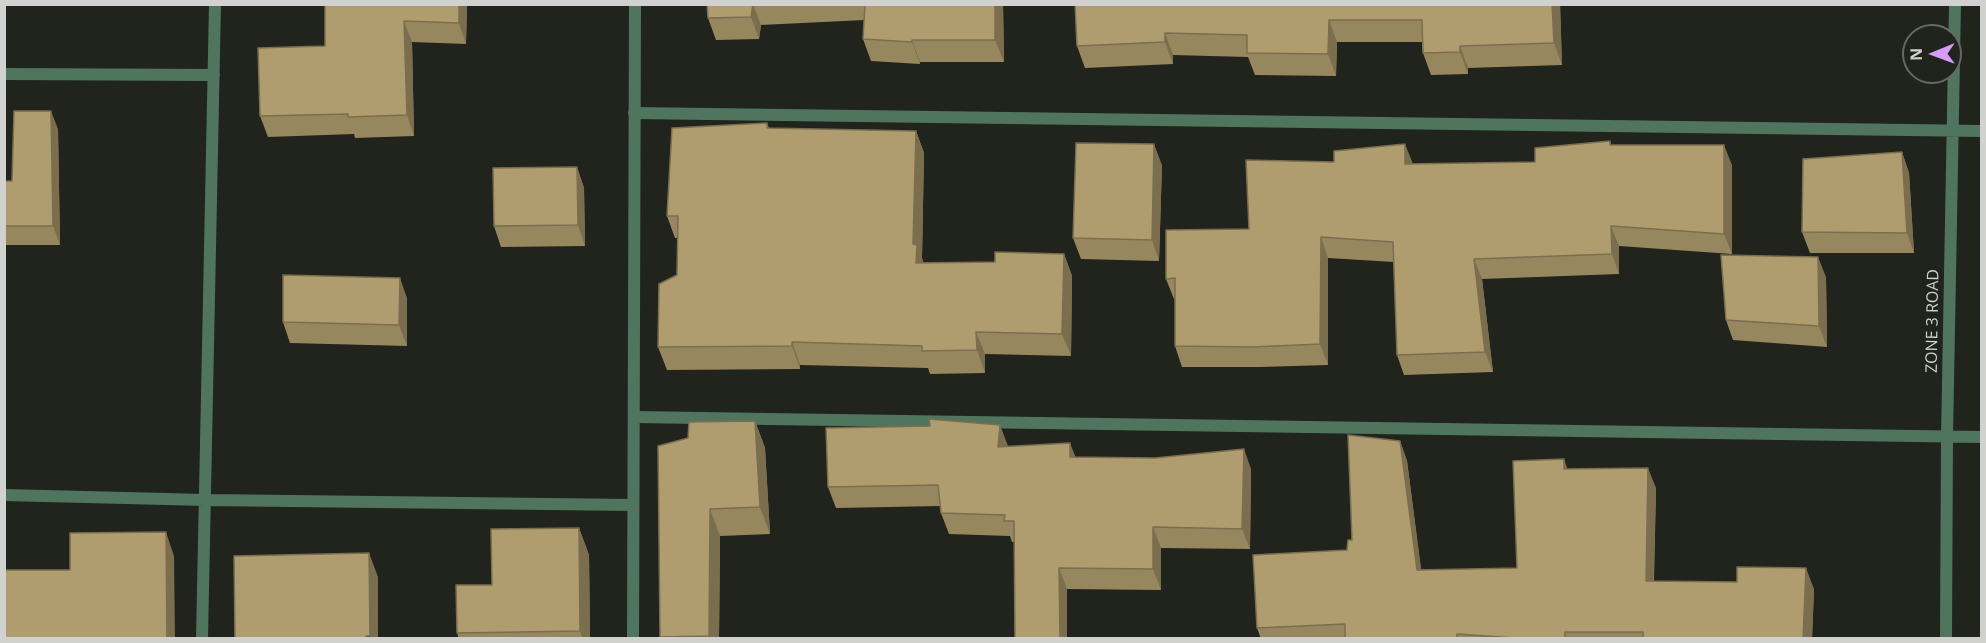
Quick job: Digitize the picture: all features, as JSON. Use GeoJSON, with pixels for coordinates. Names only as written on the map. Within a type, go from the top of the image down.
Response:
{"type":"FeatureCollection","features":[{"type":"Feature","properties":{"kind":"street"},"geometry":{"type":"LineString","coordinates":[[202,639],[215,4]]}},
{"type":"Feature","properties":{"kind":"street"},"geometry":{"type":"LineString","coordinates":[[633,639],[635,4]]}},
{"type":"Feature","properties":{"kind":"street","name":"ZONE 3 ROAD"},"geometry":{"type":"LineString","coordinates":[[1946,639],[1947,437],[1955,4]]}},
{"type":"Feature","properties":{"kind":"street"},"geometry":{"type":"LineString","coordinates":[[4,74],[214,75]]}},
{"type":"Feature","properties":{"kind":"street"},"geometry":{"type":"LineString","coordinates":[[634,113],[1982,131]]}},
{"type":"Feature","properties":{"kind":"street"},"geometry":{"type":"LineString","coordinates":[[634,417],[1982,437]]}},
{"type":"Feature","properties":{"kind":"street"},"geometry":{"type":"LineString","coordinates":[[4,495],[633,505]]}},
{"type":"Feature","properties":{"kind":"building"},"geometry":{"type":"Polygon","coordinates":[[[325,4],[459,4],[459,23],[404,21],[407,115],[260,116],[258,48],[325,46],[325,4]]]}},
{"type":"Feature","properties":{"kind":"building"},"geometry":{"type":"Polygon","coordinates":[[[707,4],[753,4],[751,17],[708,18],[707,4]]]}},
{"type":"Feature","properties":{"kind":"building"},"geometry":{"type":"Polygon","coordinates":[[[865,4],[995,4],[995,40],[912,40],[912,42],[863,39],[865,4]]]}},
{"type":"Feature","properties":{"kind":"building"},"geometry":{"type":"Polygon","coordinates":[[[1075,4],[1552,4],[1554,43],[1460,46],[1460,52],[1423,53],[1422,20],[1329,20],[1328,54],[1247,53],[1247,35],[1165,33],[1165,42],[1077,46],[1075,4]]]}},
{"type":"Feature","properties":{"kind":"building"},"geometry":{"type":"Polygon","coordinates":[[[14,111],[51,111],[53,226],[4,226],[4,181],[12,181],[14,111]]]}},
{"type":"Feature","properties":{"kind":"building"},"geometry":{"type":"Polygon","coordinates":[[[767,123],[767,128],[916,131],[913,244],[917,245],[916,263],[995,262],[995,252],[1064,254],[1062,334],[976,332],[977,350],[922,351],[922,346],[792,342],[792,346],[658,347],[659,284],[677,275],[678,216],[667,216],[672,128],[767,123]]]}},
{"type":"Feature","properties":{"kind":"building"},"geometry":{"type":"Polygon","coordinates":[[[1610,141],[1610,145],[1724,145],[1724,234],[1611,226],[1612,254],[1474,259],[1485,352],[1397,355],[1393,242],[1321,237],[1320,344],[1252,347],[1175,346],[1175,278],[1166,279],[1166,230],[1249,229],[1246,160],[1334,162],[1334,151],[1405,144],[1405,164],[1535,162],[1535,148],[1610,141]]]}},
{"type":"Feature","properties":{"kind":"building"},"geometry":{"type":"Polygon","coordinates":[[[1076,143],[1154,144],[1152,240],[1073,238],[1076,143]]]}},
{"type":"Feature","properties":{"kind":"building"},"geometry":{"type":"Polygon","coordinates":[[[1902,152],[1907,233],[1802,232],[1803,159],[1902,152]]]}},
{"type":"Feature","properties":{"kind":"building"},"geometry":{"type":"Polygon","coordinates":[[[577,167],[578,225],[494,226],[493,168],[577,167]]]}},
{"type":"Feature","properties":{"kind":"building"},"geometry":{"type":"Polygon","coordinates":[[[1721,255],[1818,257],[1819,326],[1726,320],[1721,255]]]}},
{"type":"Feature","properties":{"kind":"building"},"geometry":{"type":"Polygon","coordinates":[[[283,275],[400,278],[399,325],[283,322],[283,275]]]}},
{"type":"Feature","properties":{"kind":"building"},"geometry":{"type":"Polygon","coordinates":[[[929,419],[1000,425],[998,447],[1070,443],[1070,457],[1155,458],[1244,449],[1242,529],[1153,527],[1153,569],[1059,568],[1060,639],[1015,639],[1014,521],[1004,521],[1005,515],[941,513],[938,485],[828,487],[826,428],[930,426],[929,419]]]}},
{"type":"Feature","properties":{"kind":"building"},"geometry":{"type":"Polygon","coordinates":[[[755,421],[760,507],[710,509],[709,636],[660,637],[658,446],[688,438],[689,422],[755,421]]]}},
{"type":"Feature","properties":{"kind":"building"},"geometry":{"type":"Polygon","coordinates":[[[1348,435],[1400,441],[1417,570],[1517,568],[1513,461],[1564,459],[1564,469],[1648,468],[1646,581],[1737,582],[1737,567],[1806,568],[1803,639],[1643,639],[1643,632],[1565,632],[1565,639],[1457,634],[1457,639],[1345,639],[1345,624],[1257,628],[1253,555],[1347,550],[1348,540],[1352,540],[1348,435]]]}},
{"type":"Feature","properties":{"kind":"building"},"geometry":{"type":"Polygon","coordinates":[[[579,528],[580,631],[457,633],[456,585],[492,585],[491,529],[579,528]]]}},
{"type":"Feature","properties":{"kind":"building"},"geometry":{"type":"Polygon","coordinates":[[[166,532],[167,639],[4,639],[4,570],[70,570],[70,533],[166,532]]]}},
{"type":"Feature","properties":{"kind":"building"},"geometry":{"type":"Polygon","coordinates":[[[369,553],[370,636],[366,636],[366,639],[235,639],[234,556],[369,553]]]}}]}
